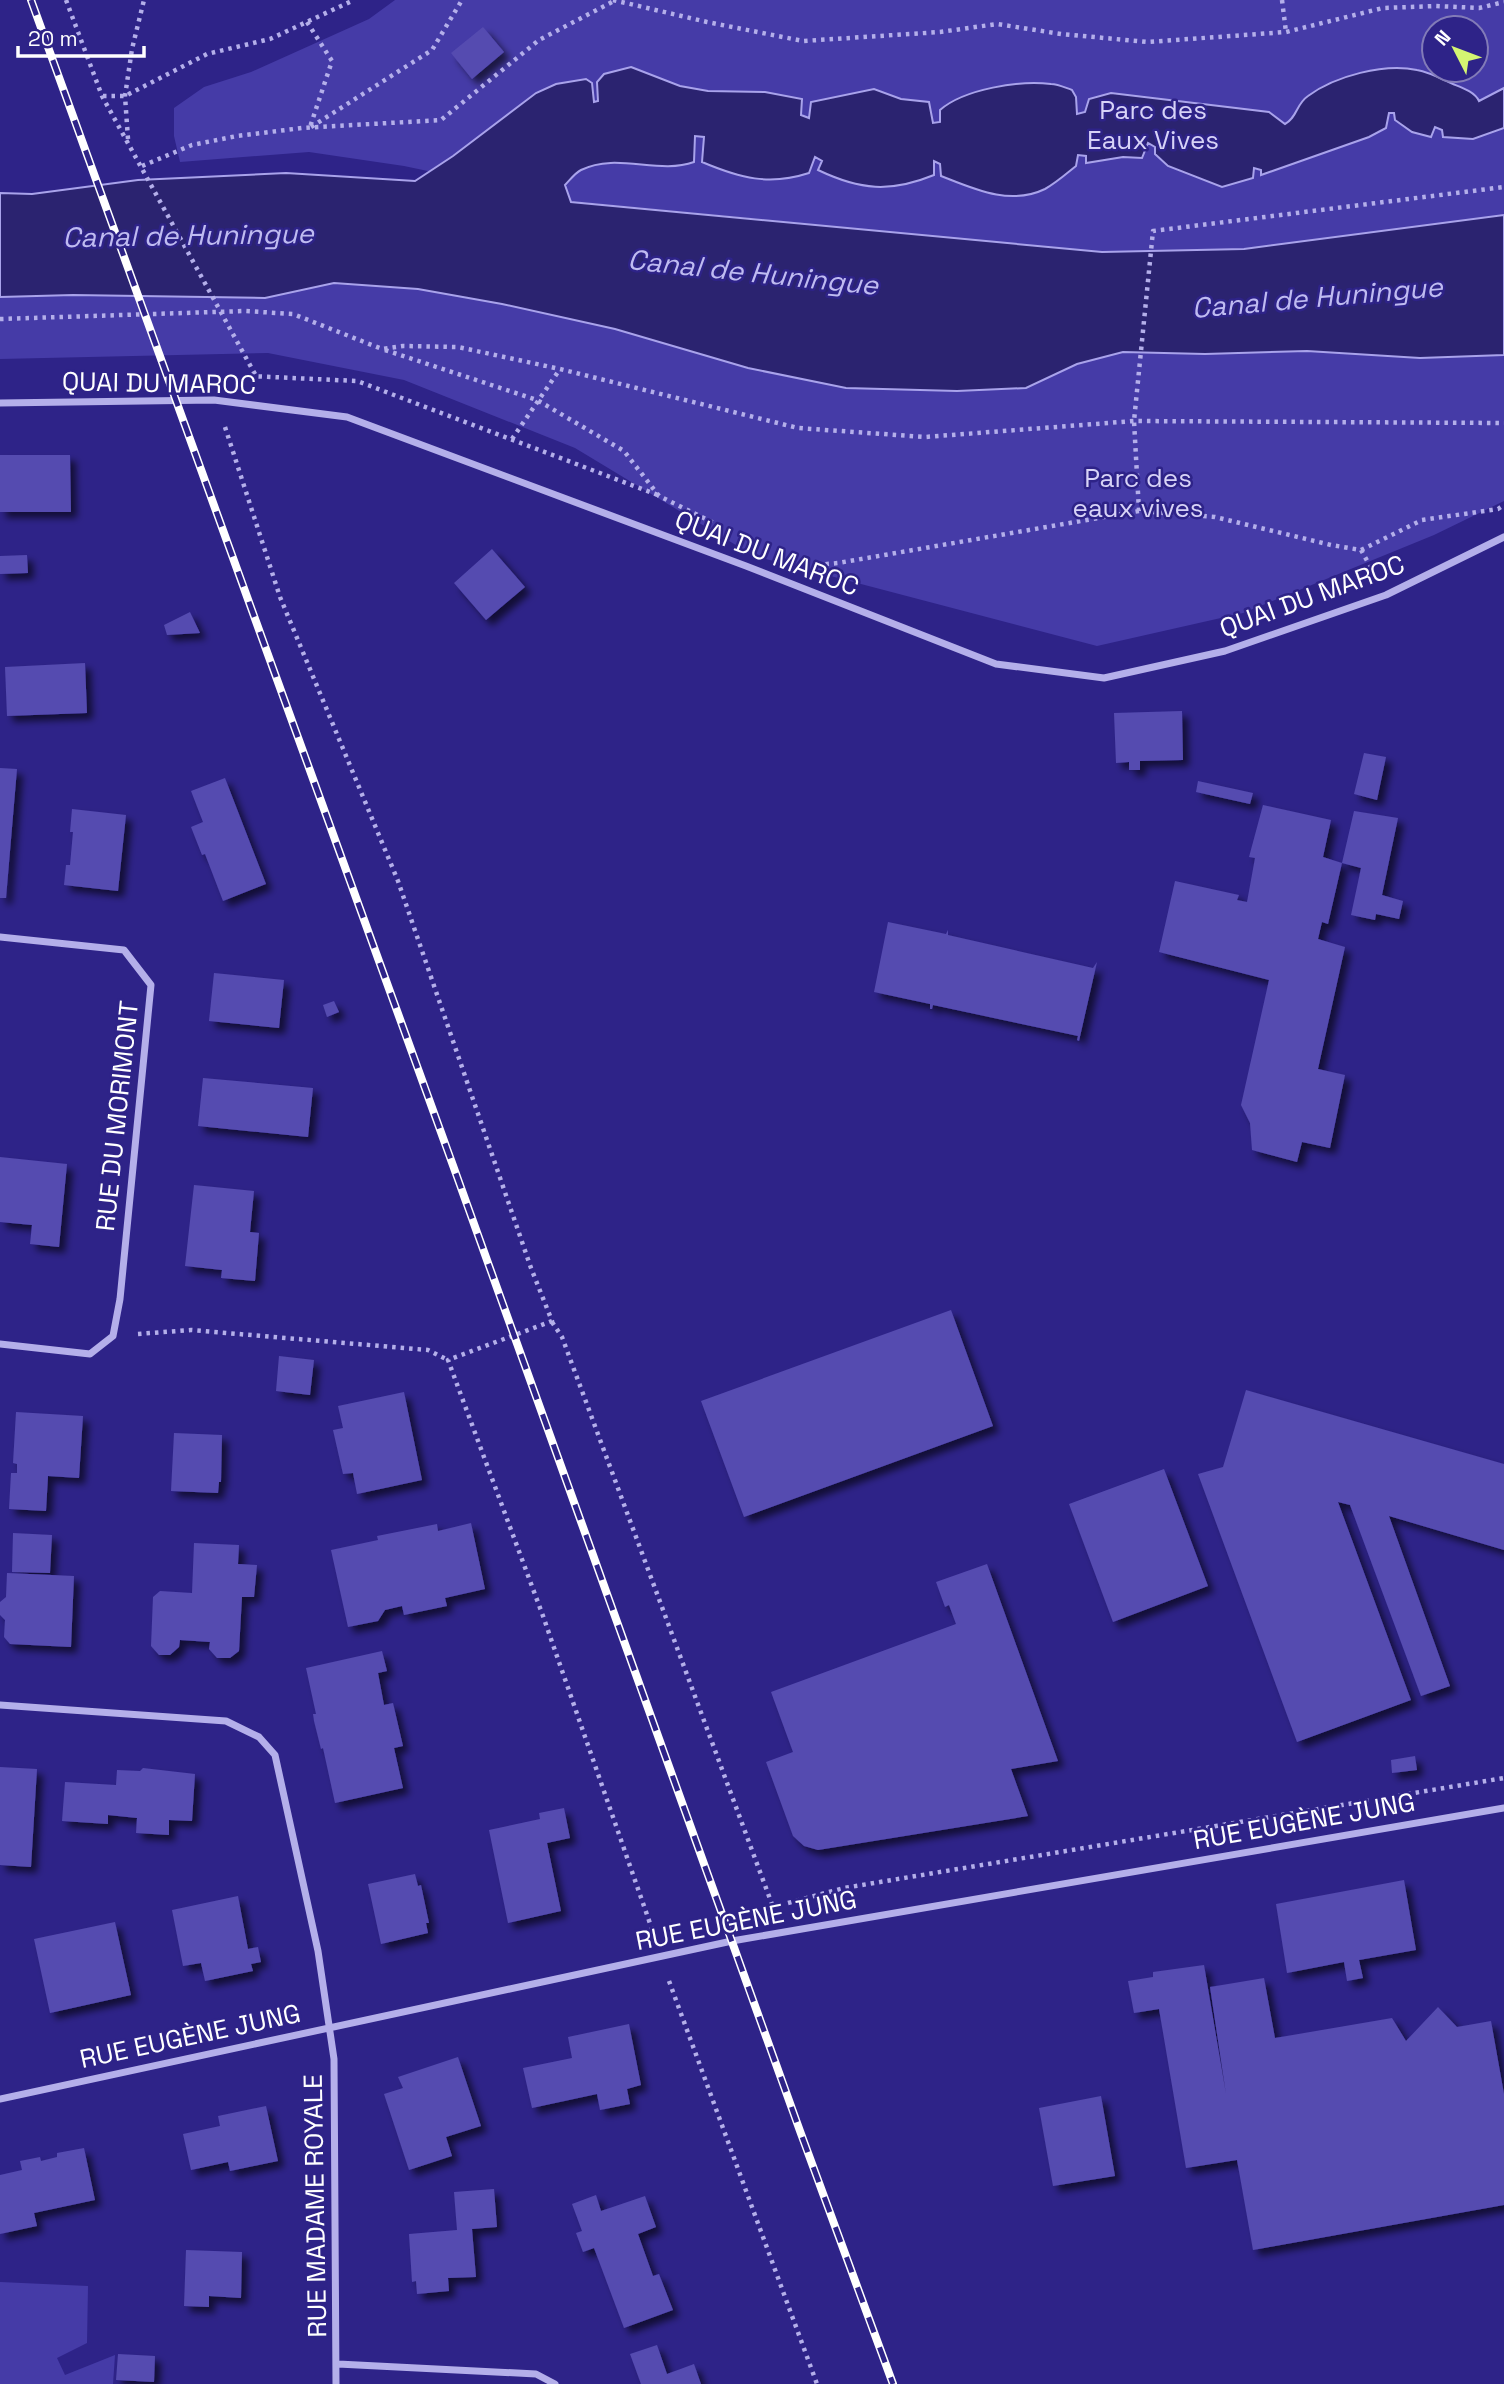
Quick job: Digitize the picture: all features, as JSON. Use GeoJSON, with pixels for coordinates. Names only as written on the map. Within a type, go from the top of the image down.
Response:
{"type":"FeatureCollection","features":[{"type":"Feature","properties":{"kind":"street","name":"QUAI DU MAROC"},"geometry":{"type":"LineString","coordinates":[[0,403],[214,400],[347,416],[746,566],[996,664],[1104,678],[1225,651],[1386,595],[1504,537]]}},
{"type":"Feature","properties":{"kind":"street","name":"RUE DU MORIMONT"},"geometry":{"type":"LineString","coordinates":[[0,937],[124,950],[151,985],[120,1299],[113,1336]]}},
{"type":"Feature","properties":{"kind":"street"},"geometry":{"type":"LineString","coordinates":[[0,1343],[90,1354],[113,1336]]}},
{"type":"Feature","properties":{"kind":"street","name":"RUE MADAME ROYALE"},"geometry":{"type":"LineString","coordinates":[[0,1705],[226,1721],[259,1737],[275,1755],[318,1951],[331,2027],[334,2059],[338,2364],[336,2384]]}},
{"type":"Feature","properties":{"kind":"street","name":"RUE EUGÈNE JUNG"},"geometry":{"type":"LineString","coordinates":[[0,2099],[733,1941],[1504,1808]]}},
{"type":"Feature","properties":{"kind":"street"},"geometry":{"type":"LineString","coordinates":[[338,2364],[536,2374],[555,2384]]}},
{"type":"Feature","properties":{"kind":"path"},"geometry":{"type":"LineString","coordinates":[[66,0],[102,96],[256,376],[357,381],[512,439],[659,496],[714,523],[746,566]]}},
{"type":"Feature","properties":{"kind":"path"},"geometry":{"type":"LineString","coordinates":[[128,139],[125,96],[132,49],[144,0]]}},
{"type":"Feature","properties":{"kind":"path"},"geometry":{"type":"LineString","coordinates":[[102,96],[125,96],[207,54],[270,39],[354,0]]}},
{"type":"Feature","properties":{"kind":"path"},"geometry":{"type":"LineString","coordinates":[[310,128],[432,50],[462,0]]}},
{"type":"Feature","properties":{"kind":"path"},"geometry":{"type":"LineString","coordinates":[[142,166],[192,145],[237,136],[310,128],[441,120],[539,40],[614,0],[803,41],[940,32],[997,24],[1061,34],[1148,42],[1286,32],[1383,8],[1479,8],[1504,2]]}},
{"type":"Feature","properties":{"kind":"path"},"geometry":{"type":"LineString","coordinates":[[1282,0],[1286,32]]}},
{"type":"Feature","properties":{"kind":"path"},"geometry":{"type":"LineString","coordinates":[[307,22],[332,61],[310,128]]}},
{"type":"Feature","properties":{"kind":"path"},"geometry":{"type":"LineString","coordinates":[[1139,511],[1134,421],[1153,231],[1504,187]]}},
{"type":"Feature","properties":{"kind":"path"},"geometry":{"type":"LineString","coordinates":[[0,319],[245,311],[293,314],[382,349],[537,400],[624,451],[659,496]]}},
{"type":"Feature","properties":{"kind":"path"},"geometry":{"type":"LineString","coordinates":[[382,349],[404,346],[458,347],[560,369],[798,428],[925,437],[1134,421],[1504,424]]}},
{"type":"Feature","properties":{"kind":"path"},"geometry":{"type":"LineString","coordinates":[[512,439],[560,369]]}},
{"type":"Feature","properties":{"kind":"path"},"geometry":{"type":"LineString","coordinates":[[214,400],[226,429],[280,597],[398,881],[527,1255],[552,1321],[562,1337],[773,1906]]}},
{"type":"Feature","properties":{"kind":"path"},"geometry":{"type":"LineString","coordinates":[[805,565],[838,563],[1139,511],[1215,517],[1361,550],[1422,520],[1498,509],[1504,505]]}},
{"type":"Feature","properties":{"kind":"path"},"geometry":{"type":"LineString","coordinates":[[1361,550],[1386,595]]}},
{"type":"Feature","properties":{"kind":"path"},"geometry":{"type":"LineString","coordinates":[[448,1360],[552,1321]]}},
{"type":"Feature","properties":{"kind":"path"},"geometry":{"type":"LineString","coordinates":[[113,1336],[191,1330],[428,1350],[448,1360],[543,1616],[660,1958],[817,2384]]}},
{"type":"Feature","properties":{"kind":"green space","name":"Parc des Eaux Vives"},"geometry":{"type":"Polygon","coordinates":[[[395,0],[1504,0],[1504,215],[1244,249],[1102,252],[570,201],[404,166],[309,152],[180,162],[174,136],[174,108],[204,87],[251,72],[369,19],[395,0]]]}},
{"type":"Feature","properties":{"kind":"green space","name":"Parc des eaux vives"},"geometry":{"type":"Polygon","coordinates":[[[334,283],[418,289],[502,304],[615,329],[748,368],[846,388],[957,391],[1026,388],[1077,364],[1123,352],[1205,354],[1307,351],[1420,358],[1504,355],[1504,501],[1434,535],[1243,613],[1097,646],[754,556],[575,448],[404,380],[268,353],[0,359],[0,297],[73,295],[265,298],[334,283]]]}},
{"type":"Feature","properties":{"kind":"green space"},"geometry":{"type":"Polygon","coordinates":[[[0,2282],[88,2286],[87,2343],[57,2358],[65,2375],[115,2355],[113,2384],[0,2384],[0,2282]]]}},
{"type":"Feature","properties":{"kind":"water","name":"Canal de Huningue"},"geometry":{"type":"Polygon","coordinates":[[[631,67],[680,86],[708,91],[765,92],[802,99],[801,115],[809,118],[811,102],[874,89],[901,99],[929,102],[933,123],[940,122],[940,110],[963,97],[977,91],[1024,83],[1054,84],[1072,90],[1076,97],[1077,114],[1085,112],[1089,99],[1111,93],[1269,112],[1285,124],[1304,99],[1319,89],[1346,77],[1375,70],[1404,68],[1420,71],[1420,84],[1453,84],[1475,95],[1479,101],[1504,88],[1504,128],[1473,139],[1443,137],[1442,130],[1435,127],[1431,137],[1412,132],[1395,120],[1394,113],[1389,113],[1386,128],[1369,137],[1261,175],[1261,170],[1254,168],[1253,178],[1222,187],[1168,166],[1155,154],[1155,147],[1148,143],[1142,158],[1123,157],[1086,163],[1086,156],[1078,155],[1076,166],[1045,189],[1032,194],[1005,196],[941,176],[940,164],[934,161],[934,175],[889,187],[862,185],[833,177],[818,170],[822,161],[815,157],[809,173],[794,177],[768,179],[742,176],[702,162],[704,137],[695,136],[694,162],[666,166],[623,163],[595,165],[579,171],[565,185],[571,202],[1102,252],[1244,249],[1504,215],[1504,355],[1420,358],[1307,351],[1205,354],[1123,352],[1077,364],[1026,388],[957,391],[846,388],[748,368],[615,329],[418,289],[334,283],[265,298],[73,295],[0,297],[0,193],[32,194],[138,180],[286,173],[415,181],[453,156],[536,93],[556,84],[586,79],[592,83],[594,102],[598,101],[597,82],[604,74],[631,67]]]}},
{"type":"Feature","properties":{"kind":"building"},"geometry":{"type":"Polygon","coordinates":[[[483,27],[504,52],[472,79],[451,53],[483,27]]]}},
{"type":"Feature","properties":{"kind":"building"},"geometry":{"type":"Polygon","coordinates":[[[0,455],[70,455],[71,512],[0,512],[0,455]]]}},
{"type":"Feature","properties":{"kind":"building"},"geometry":{"type":"Polygon","coordinates":[[[492,549],[525,587],[486,620],[454,583],[492,549]]]}},
{"type":"Feature","properties":{"kind":"building"},"geometry":{"type":"Polygon","coordinates":[[[27,555],[28,573],[0,574],[0,556],[27,555]]]}},
{"type":"Feature","properties":{"kind":"building"},"geometry":{"type":"Polygon","coordinates":[[[190,612],[200,633],[167,635],[164,625],[190,612]]]}},
{"type":"Feature","properties":{"kind":"building"},"geometry":{"type":"Polygon","coordinates":[[[85,663],[87,713],[7,716],[5,667],[85,663]]]}},
{"type":"Feature","properties":{"kind":"building"},"geometry":{"type":"Polygon","coordinates":[[[1182,711],[1183,760],[1140,761],[1140,770],[1129,770],[1129,762],[1116,763],[1114,713],[1182,711]]]}},
{"type":"Feature","properties":{"kind":"building"},"geometry":{"type":"Polygon","coordinates":[[[1364,753],[1386,757],[1377,800],[1354,794],[1364,753]]]}},
{"type":"Feature","properties":{"kind":"building"},"geometry":{"type":"Polygon","coordinates":[[[0,768],[17,769],[6,898],[0,898],[0,768]]]}},
{"type":"Feature","properties":{"kind":"building"},"geometry":{"type":"Polygon","coordinates":[[[225,778],[266,884],[223,901],[205,854],[202,855],[191,827],[203,822],[191,791],[225,778]]]}},
{"type":"Feature","properties":{"kind":"building"},"geometry":{"type":"Polygon","coordinates":[[[1198,781],[1253,793],[1250,804],[1196,792],[1198,781]]]}},
{"type":"Feature","properties":{"kind":"building"},"geometry":{"type":"Polygon","coordinates":[[[1263,805],[1331,820],[1323,857],[1342,863],[1328,924],[1322,922],[1318,939],[1345,947],[1318,1069],[1345,1075],[1330,1148],[1302,1142],[1297,1162],[1252,1150],[1250,1123],[1241,1105],[1269,980],[1159,952],[1175,881],[1239,895],[1237,900],[1247,902],[1255,858],[1249,857],[1263,805]]]}},
{"type":"Feature","properties":{"kind":"building"},"geometry":{"type":"Polygon","coordinates":[[[72,809],[126,815],[118,891],[64,885],[66,865],[70,865],[72,809]]]}},
{"type":"Feature","properties":{"kind":"building"},"geometry":{"type":"Polygon","coordinates":[[[1354,811],[1398,818],[1382,895],[1403,901],[1399,919],[1376,914],[1375,920],[1351,915],[1361,868],[1342,863],[1354,811]]]}},
{"type":"Feature","properties":{"kind":"building"},"geometry":{"type":"Polygon","coordinates":[[[888,922],[946,934],[948,930],[948,935],[1093,968],[1097,962],[1079,1041],[1078,1036],[933,1005],[930,1009],[930,1004],[874,992],[888,922]]]}},
{"type":"Feature","properties":{"kind":"building"},"geometry":{"type":"Polygon","coordinates":[[[214,973],[284,980],[279,1028],[209,1021],[214,973]]]}},
{"type":"Feature","properties":{"kind":"building"},"geometry":{"type":"Polygon","coordinates":[[[334,1001],[339,1012],[327,1017],[323,1005],[334,1001]]]}},
{"type":"Feature","properties":{"kind":"building"},"geometry":{"type":"Polygon","coordinates":[[[203,1078],[313,1088],[308,1137],[198,1126],[203,1078]]]}},
{"type":"Feature","properties":{"kind":"building"},"geometry":{"type":"Polygon","coordinates":[[[0,1157],[67,1164],[59,1247],[30,1244],[32,1225],[0,1222],[0,1157]]]}},
{"type":"Feature","properties":{"kind":"building"},"geometry":{"type":"Polygon","coordinates":[[[194,1185],[254,1191],[250,1232],[259,1233],[255,1281],[221,1278],[222,1270],[185,1266],[194,1185]]]}},
{"type":"Feature","properties":{"kind":"building"},"geometry":{"type":"Polygon","coordinates":[[[951,1310],[993,1426],[744,1517],[701,1401],[951,1310]]]}},
{"type":"Feature","properties":{"kind":"building"},"geometry":{"type":"Polygon","coordinates":[[[279,1356],[314,1360],[310,1395],[276,1391],[279,1356]]]}},
{"type":"Feature","properties":{"kind":"building"},"geometry":{"type":"Polygon","coordinates":[[[1246,1390],[1504,1464],[1504,1550],[1389,1516],[1450,1686],[1421,1696],[1350,1505],[1338,1502],[1411,1700],[1297,1742],[1198,1474],[1223,1467],[1246,1390]]]}},
{"type":"Feature","properties":{"kind":"building"},"geometry":{"type":"Polygon","coordinates":[[[404,1392],[422,1480],[357,1494],[353,1473],[343,1474],[333,1430],[343,1428],[338,1406],[404,1392]]]}},
{"type":"Feature","properties":{"kind":"building"},"geometry":{"type":"Polygon","coordinates":[[[16,1412],[83,1416],[79,1478],[48,1476],[46,1511],[9,1509],[11,1473],[17,1473],[17,1464],[13,1463],[16,1412]]]}},
{"type":"Feature","properties":{"kind":"building"},"geometry":{"type":"Polygon","coordinates":[[[174,1433],[222,1435],[221,1482],[218,1493],[171,1491],[174,1433]]]}},
{"type":"Feature","properties":{"kind":"building"},"geometry":{"type":"Polygon","coordinates":[[[1164,1469],[1208,1586],[1113,1622],[1069,1504],[1164,1469]]]}},
{"type":"Feature","properties":{"kind":"building"},"geometry":{"type":"Polygon","coordinates":[[[471,1523],[485,1589],[445,1598],[447,1606],[404,1615],[402,1606],[385,1610],[378,1621],[348,1627],[331,1550],[378,1540],[377,1536],[437,1524],[438,1531],[471,1523]]]}},
{"type":"Feature","properties":{"kind":"building"},"geometry":{"type":"Polygon","coordinates":[[[13,1533],[52,1535],[50,1573],[12,1572],[13,1533]]]}},
{"type":"Feature","properties":{"kind":"building"},"geometry":{"type":"Polygon","coordinates":[[[194,1543],[239,1545],[238,1564],[257,1565],[254,1597],[242,1597],[239,1651],[230,1658],[217,1658],[209,1649],[210,1642],[180,1640],[179,1647],[170,1655],[159,1655],[151,1646],[153,1597],[160,1591],[192,1593],[194,1543]]]}},
{"type":"Feature","properties":{"kind":"building"},"geometry":{"type":"Polygon","coordinates":[[[987,1564],[1058,1761],[1011,1769],[1028,1816],[818,1850],[804,1846],[793,1836],[766,1762],[793,1752],[771,1692],[956,1624],[949,1605],[945,1607],[936,1582],[987,1564]]]}},
{"type":"Feature","properties":{"kind":"building"},"geometry":{"type":"Polygon","coordinates":[[[7,1573],[74,1576],[71,1647],[10,1644],[4,1637],[5,1620],[0,1615],[0,1602],[6,1597],[7,1573]]]}},
{"type":"Feature","properties":{"kind":"building"},"geometry":{"type":"Polygon","coordinates":[[[382,1651],[387,1671],[378,1673],[384,1705],[393,1703],[403,1746],[394,1748],[403,1788],[335,1803],[314,1721],[313,1714],[316,1714],[306,1668],[382,1651]]]}},
{"type":"Feature","properties":{"kind":"building"},"geometry":{"type":"Polygon","coordinates":[[[1415,1756],[1417,1770],[1392,1773],[1391,1760],[1415,1756]]]}},
{"type":"Feature","properties":{"kind":"building"},"geometry":{"type":"Polygon","coordinates":[[[0,1767],[37,1769],[31,1867],[0,1865],[0,1767]]]}},
{"type":"Feature","properties":{"kind":"building"},"geometry":{"type":"Polygon","coordinates":[[[143,1768],[195,1774],[192,1821],[169,1820],[169,1835],[136,1833],[137,1818],[108,1815],[108,1824],[62,1821],[65,1782],[116,1785],[117,1770],[140,1771],[143,1768]]]}},
{"type":"Feature","properties":{"kind":"building"},"geometry":{"type":"Polygon","coordinates":[[[564,1808],[570,1838],[547,1843],[561,1911],[508,1923],[489,1830],[540,1819],[539,1813],[564,1808]]]}},
{"type":"Feature","properties":{"kind":"building"},"geometry":{"type":"Polygon","coordinates":[[[415,1874],[418,1886],[421,1885],[429,1923],[426,1923],[428,1933],[381,1944],[368,1884],[415,1874]]]}},
{"type":"Feature","properties":{"kind":"building"},"geometry":{"type":"Polygon","coordinates":[[[1404,1880],[1416,1950],[1359,1960],[1363,1978],[1347,1981],[1344,1962],[1287,1973],[1276,1904],[1404,1880]]]}},
{"type":"Feature","properties":{"kind":"building"},"geometry":{"type":"Polygon","coordinates":[[[238,1896],[248,1949],[258,1947],[261,1962],[251,1964],[253,1971],[205,1981],[201,1963],[183,1966],[172,1910],[238,1896]]]}},
{"type":"Feature","properties":{"kind":"building"},"geometry":{"type":"Polygon","coordinates":[[[115,1922],[131,1995],[50,2013],[34,1939],[115,1922]]]}},
{"type":"Feature","properties":{"kind":"building"},"geometry":{"type":"Polygon","coordinates":[[[1204,1965],[1226,2094],[1210,1987],[1264,1978],[1275,2038],[1392,2018],[1406,2041],[1438,2007],[1457,2027],[1491,2021],[1504,2094],[1504,2205],[1253,2250],[1237,2160],[1186,2168],[1159,2009],[1134,2013],[1128,1981],[1153,1977],[1153,1972],[1204,1965]]]}},
{"type":"Feature","properties":{"kind":"building"},"geometry":{"type":"Polygon","coordinates":[[[629,2024],[641,2085],[627,2089],[630,2104],[600,2110],[597,2094],[532,2108],[523,2068],[572,2058],[568,2037],[629,2024]]]}},
{"type":"Feature","properties":{"kind":"building"},"geometry":{"type":"Polygon","coordinates":[[[458,2057],[481,2126],[446,2137],[452,2156],[409,2170],[384,2094],[403,2088],[398,2077],[458,2057]]]}},
{"type":"Feature","properties":{"kind":"building"},"geometry":{"type":"Polygon","coordinates":[[[1101,2096],[1115,2176],[1053,2186],[1039,2108],[1101,2096]]]}},
{"type":"Feature","properties":{"kind":"building"},"geometry":{"type":"Polygon","coordinates":[[[266,2106],[278,2161],[230,2171],[228,2162],[191,2170],[183,2134],[220,2126],[218,2116],[266,2106]]]}},
{"type":"Feature","properties":{"kind":"building"},"geometry":{"type":"Polygon","coordinates":[[[84,2148],[95,2200],[34,2213],[37,2226],[0,2234],[0,2175],[22,2170],[20,2161],[40,2157],[41,2161],[57,2157],[57,2153],[84,2148]]]}},
{"type":"Feature","properties":{"kind":"building"},"geometry":{"type":"Polygon","coordinates":[[[494,2189],[497,2227],[472,2229],[476,2277],[448,2278],[449,2291],[417,2294],[416,2281],[412,2282],[409,2234],[457,2230],[454,2192],[494,2189]]]}},
{"type":"Feature","properties":{"kind":"building"},"geometry":{"type":"Polygon","coordinates":[[[596,2195],[601,2211],[645,2196],[656,2227],[638,2234],[653,2276],[659,2274],[673,2310],[624,2328],[594,2248],[583,2252],[576,2233],[582,2231],[572,2204],[596,2195]]]}},
{"type":"Feature","properties":{"kind":"building"},"geometry":{"type":"Polygon","coordinates":[[[186,2250],[242,2252],[241,2298],[209,2296],[209,2307],[184,2306],[186,2250]]]}},
{"type":"Feature","properties":{"kind":"building"},"geometry":{"type":"Polygon","coordinates":[[[657,2345],[667,2374],[694,2364],[701,2384],[641,2384],[630,2354],[657,2345]]]}},
{"type":"Feature","properties":{"kind":"building"},"geometry":{"type":"Polygon","coordinates":[[[118,2354],[155,2356],[154,2382],[116,2380],[118,2354]]]}},
{"type":"Feature","properties":{"kind":"railway"},"geometry":{"type":"LineString","coordinates":[[31,0],[893,2384]]}}]}
